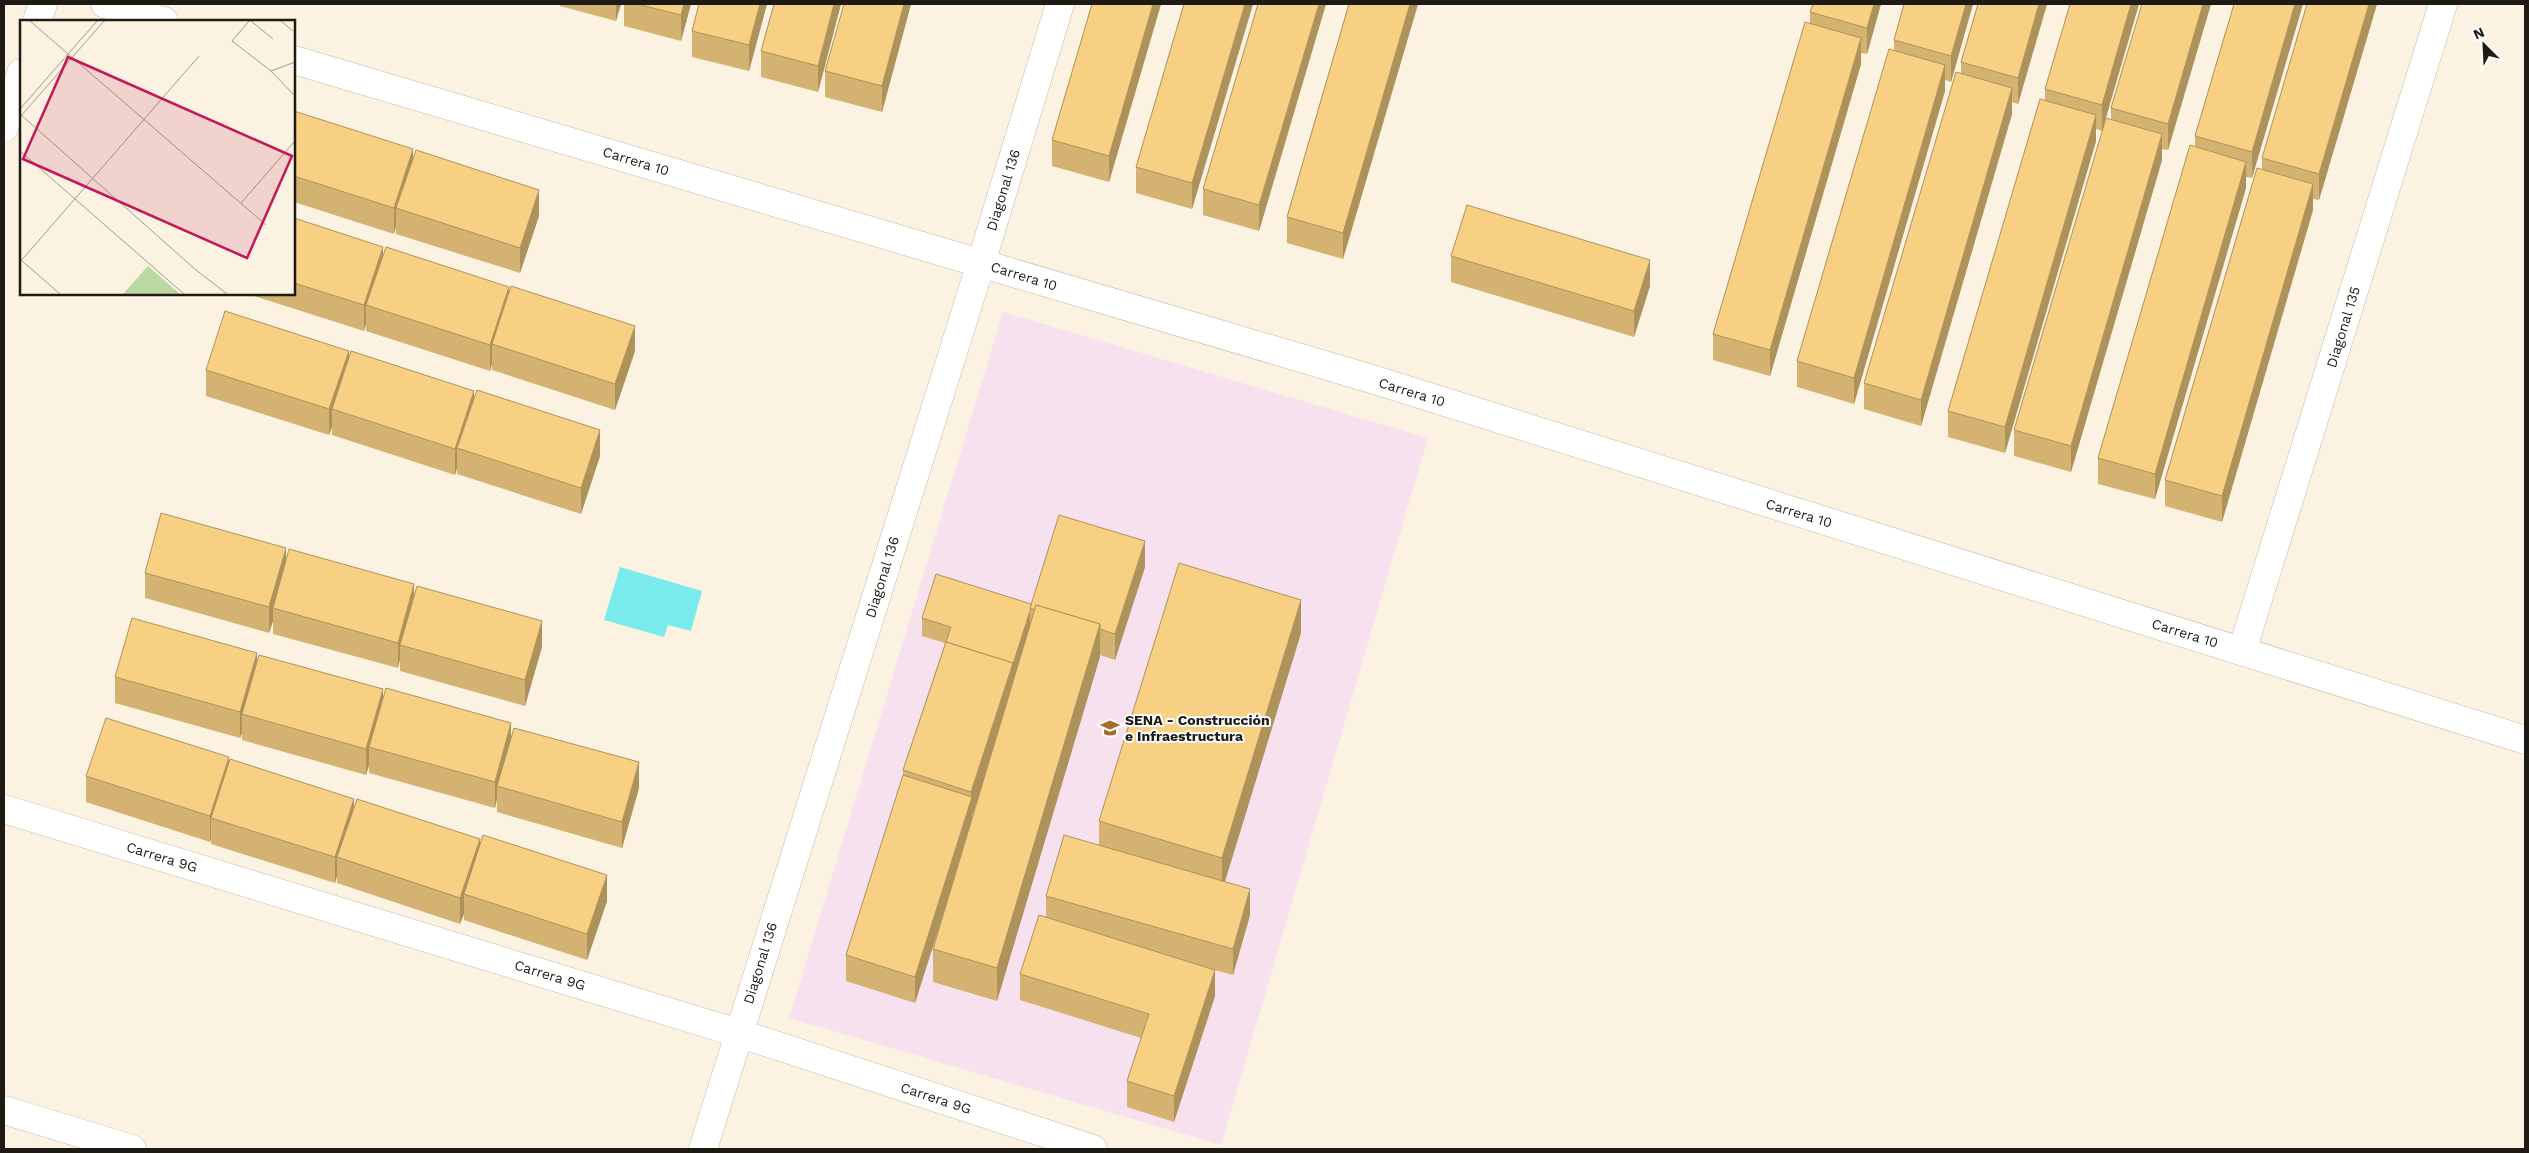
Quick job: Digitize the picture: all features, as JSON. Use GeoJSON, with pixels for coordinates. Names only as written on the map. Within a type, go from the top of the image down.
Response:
{"type":"FeatureCollection","features":[{"type":"Feature","properties":{"kind":"street"},"geometry":{"type":"LineString","coordinates":[[37,20],[43,4]]}},
{"type":"Feature","properties":{"kind":"street"},"geometry":{"type":"LineString","coordinates":[[105,4],[161,20]]}},
{"type":"Feature","properties":{"kind":"street","name":"Diagonal 136"},"geometry":{"type":"LineString","coordinates":[[702,1149],[981,263],[1060,4]]}},
{"type":"Feature","properties":{"kind":"street","name":"Diagonal 135"},"geometry":{"type":"LineString","coordinates":[[2242,651],[2444,4]]}},
{"type":"Feature","properties":{"kind":"street","name":"Carrera 10"},"geometry":{"type":"LineString","coordinates":[[295,60],[1375,380],[2525,740]]}},
{"type":"Feature","properties":{"kind":"street"},"geometry":{"type":"LineString","coordinates":[[4,128],[20,76]]}},
{"type":"Feature","properties":{"kind":"street","name":"Carrera 9G"},"geometry":{"type":"LineString","coordinates":[[4,809],[738,1033],[1093,1149]]}},
{"type":"Feature","properties":{"kind":"street"},"geometry":{"type":"LineString","coordinates":[[4,1110],[132,1149]]}},
{"type":"Feature","properties":{"kind":"shaded area","name":"SENA - Construcción e Infraestructura"},"geometry":{"type":"Polygon","coordinates":[[[1003,312],[1428,438],[1221,1145],[789,1018],[1003,312]]]}},
{"type":"Feature","properties":{"kind":"water"},"geometry":{"type":"Polygon","coordinates":[[[620,567],[702,591],[691,631],[668,625],[664,637],[604,620],[620,567]]]}},
{"type":"Feature","properties":{"kind":"building"},"geometry":{"type":"Polygon","coordinates":[[[637,4],[684,4],[681,15],[637,4]]]}},
{"type":"Feature","properties":{"kind":"building"},"geometry":{"type":"Polygon","coordinates":[[[699,4],[760,4],[749,45],[692,31],[699,4]]]}},
{"type":"Feature","properties":{"kind":"building"},"geometry":{"type":"Polygon","coordinates":[[[774,4],[834,4],[818,66],[761,51],[774,4]]]}},
{"type":"Feature","properties":{"kind":"building"},"geometry":{"type":"Polygon","coordinates":[[[844,4],[904,4],[882,86],[825,71],[844,4]]]}},
{"type":"Feature","properties":{"kind":"building"},"geometry":{"type":"Polygon","coordinates":[[[1092,4],[1153,4],[1109,156],[1052,140],[1092,4]]]}},
{"type":"Feature","properties":{"kind":"building"},"geometry":{"type":"Polygon","coordinates":[[[1184,4],[1245,4],[1192,183],[1136,167],[1184,4]]]}},
{"type":"Feature","properties":{"kind":"building"},"geometry":{"type":"Polygon","coordinates":[[[1258,4],[1319,4],[1259,205],[1203,189],[1258,4]]]}},
{"type":"Feature","properties":{"kind":"building"},"geometry":{"type":"Polygon","coordinates":[[[1349,4],[1410,4],[1343,233],[1287,217],[1349,4]]]}},
{"type":"Feature","properties":{"kind":"building"},"geometry":{"type":"Polygon","coordinates":[[[1813,4],[1874,4],[1867,28],[1810,12],[1813,4]]]}},
{"type":"Feature","properties":{"kind":"building"},"geometry":{"type":"Polygon","coordinates":[[[1904,4],[1966,4],[1951,56],[1894,40],[1904,4]]]}},
{"type":"Feature","properties":{"kind":"building"},"geometry":{"type":"Polygon","coordinates":[[[1978,4],[2039,4],[2018,78],[1961,62],[1978,4]]]}},
{"type":"Feature","properties":{"kind":"building"},"geometry":{"type":"Polygon","coordinates":[[[2070,4],[2131,4],[2102,105],[2045,89],[2070,4]]]}},
{"type":"Feature","properties":{"kind":"building"},"geometry":{"type":"Polygon","coordinates":[[[2142,4],[2203,4],[2168,124],[2111,108],[2142,4]]]}},
{"type":"Feature","properties":{"kind":"building"},"geometry":{"type":"Polygon","coordinates":[[[2234,4],[2295,4],[2252,152],[2195,136],[2234,4]]]}},
{"type":"Feature","properties":{"kind":"building"},"geometry":{"type":"Polygon","coordinates":[[[2307,4],[2369,4],[2319,174],[2262,158],[2307,4]]]}},
{"type":"Feature","properties":{"kind":"building"},"geometry":{"type":"Polygon","coordinates":[[[1805,22],[1861,38],[1770,350],[1713,334],[1805,22]]]}},
{"type":"Feature","properties":{"kind":"building"},"geometry":{"type":"Polygon","coordinates":[[[1889,49],[1945,65],[1854,378],[1797,361],[1889,49]]]}},
{"type":"Feature","properties":{"kind":"building"},"geometry":{"type":"Polygon","coordinates":[[[1956,72],[2012,88],[1921,400],[1864,383],[1956,72]]]}},
{"type":"Feature","properties":{"kind":"building"},"geometry":{"type":"Polygon","coordinates":[[[2040,99],[2096,115],[2005,427],[1948,411],[2040,99]]]}},
{"type":"Feature","properties":{"kind":"building"},"geometry":{"type":"Polygon","coordinates":[[[295,111],[413,149],[394,208],[295,176],[295,111]]]}},
{"type":"Feature","properties":{"kind":"building"},"geometry":{"type":"Polygon","coordinates":[[[2106,118],[2162,134],[2071,446],[2014,430],[2106,118]]]}},
{"type":"Feature","properties":{"kind":"building"},"geometry":{"type":"Polygon","coordinates":[[[2190,145],[2246,162],[2155,474],[2098,458],[2190,145]]]}},
{"type":"Feature","properties":{"kind":"building"},"geometry":{"type":"Polygon","coordinates":[[[416,150],[539,190],[520,248],[396,208],[416,150]]]}},
{"type":"Feature","properties":{"kind":"building"},"geometry":{"type":"Polygon","coordinates":[[[2257,168],[2313,184],[2222,496],[2165,480],[2257,168]]]}},
{"type":"Feature","properties":{"kind":"building"},"geometry":{"type":"Polygon","coordinates":[[[1467,205],[1650,260],[1634,311],[1451,256],[1467,205]]]}},
{"type":"Feature","properties":{"kind":"building"},"geometry":{"type":"Polygon","coordinates":[[[295,218],[383,247],[364,305],[295,283],[295,218]]]}},
{"type":"Feature","properties":{"kind":"building"},"geometry":{"type":"Polygon","coordinates":[[[386,247],[509,287],[490,345],[366,305],[386,247]]]}},
{"type":"Feature","properties":{"kind":"building"},"geometry":{"type":"Polygon","coordinates":[[[511,286],[635,326],[615,384],[492,344],[511,286]]]}},
{"type":"Feature","properties":{"kind":"building"},"geometry":{"type":"Polygon","coordinates":[[[225,311],[349,351],[329,409],[206,370],[225,311]]]}},
{"type":"Feature","properties":{"kind":"building"},"geometry":{"type":"Polygon","coordinates":[[[351,351],[474,391],[455,449],[332,409],[351,351]]]}},
{"type":"Feature","properties":{"kind":"building"},"geometry":{"type":"Polygon","coordinates":[[[477,390],[600,430],[581,488],[457,448],[477,390]]]}},
{"type":"Feature","properties":{"kind":"building"},"geometry":{"type":"Polygon","coordinates":[[[161,513],[286,548],[269,607],[145,573],[161,513]]]}},
{"type":"Feature","properties":{"kind":"building"},"geometry":{"type":"Polygon","coordinates":[[[1059,515],[1145,541],[1115,634],[1100,629],[1100,624],[1036,605],[1035,610],[1030,608],[1059,515]]]}},
{"type":"Feature","properties":{"kind":"building"},"geometry":{"type":"Polygon","coordinates":[[[289,549],[414,584],[398,643],[273,608],[289,549]]]}},
{"type":"Feature","properties":{"kind":"building"},"geometry":{"type":"Polygon","coordinates":[[[1179,563],[1301,600],[1222,858],[1099,821],[1179,563]]]}},
{"type":"Feature","properties":{"kind":"building"},"geometry":{"type":"Polygon","coordinates":[[[936,574],[1031,604],[1013,664],[946,642],[951,627],[922,618],[936,574]]]}},
{"type":"Feature","properties":{"kind":"building"},"geometry":{"type":"Polygon","coordinates":[[[417,586],[542,621],[525,680],[400,645],[417,586]]]}},
{"type":"Feature","properties":{"kind":"building"},"geometry":{"type":"Polygon","coordinates":[[[1036,605],[1100,624],[997,968],[933,949],[1036,605]]]}},
{"type":"Feature","properties":{"kind":"building"},"geometry":{"type":"Polygon","coordinates":[[[132,618],[257,653],[240,712],[115,677],[132,618]]]}},
{"type":"Feature","properties":{"kind":"building"},"geometry":{"type":"Polygon","coordinates":[[[946,642],[1013,663],[971,792],[903,770],[946,642]]]}},
{"type":"Feature","properties":{"kind":"building"},"geometry":{"type":"Polygon","coordinates":[[[259,655],[383,689],[366,749],[242,714],[259,655]]]}},
{"type":"Feature","properties":{"kind":"building"},"geometry":{"type":"Polygon","coordinates":[[[386,688],[511,723],[495,782],[369,747],[386,688]]]}},
{"type":"Feature","properties":{"kind":"building"},"geometry":{"type":"Polygon","coordinates":[[[106,718],[229,757],[210,816],[86,776],[106,718]]]}},
{"type":"Feature","properties":{"kind":"building"},"geometry":{"type":"Polygon","coordinates":[[[514,728],[639,762],[622,822],[497,786],[514,728]]]}},
{"type":"Feature","properties":{"kind":"building"},"geometry":{"type":"Polygon","coordinates":[[[230,759],[354,799],[335,857],[211,818],[230,759]]]}},
{"type":"Feature","properties":{"kind":"building"},"geometry":{"type":"Polygon","coordinates":[[[903,775],[972,797],[915,977],[846,955],[903,775]]]}},
{"type":"Feature","properties":{"kind":"building"},"geometry":{"type":"Polygon","coordinates":[[[357,799],[480,839],[460,898],[337,857],[357,799]]]}},
{"type":"Feature","properties":{"kind":"building"},"geometry":{"type":"Polygon","coordinates":[[[483,835],[607,875],[587,934],[464,894],[483,835]]]}},
{"type":"Feature","properties":{"kind":"building"},"geometry":{"type":"Polygon","coordinates":[[[1064,835],[1250,889],[1233,949],[1046,896],[1064,835]]]}},
{"type":"Feature","properties":{"kind":"building"},"geometry":{"type":"Polygon","coordinates":[[[1039,915],[1215,970],[1174,1096],[1127,1081],[1149,1014],[1020,974],[1039,915]]]}},
{"type":"Feature","properties":{"kind":"place","name":"SENA - Construcción e Infraestructura"},"geometry":{"type":"Point","coordinates":[1110,728]}}]}
